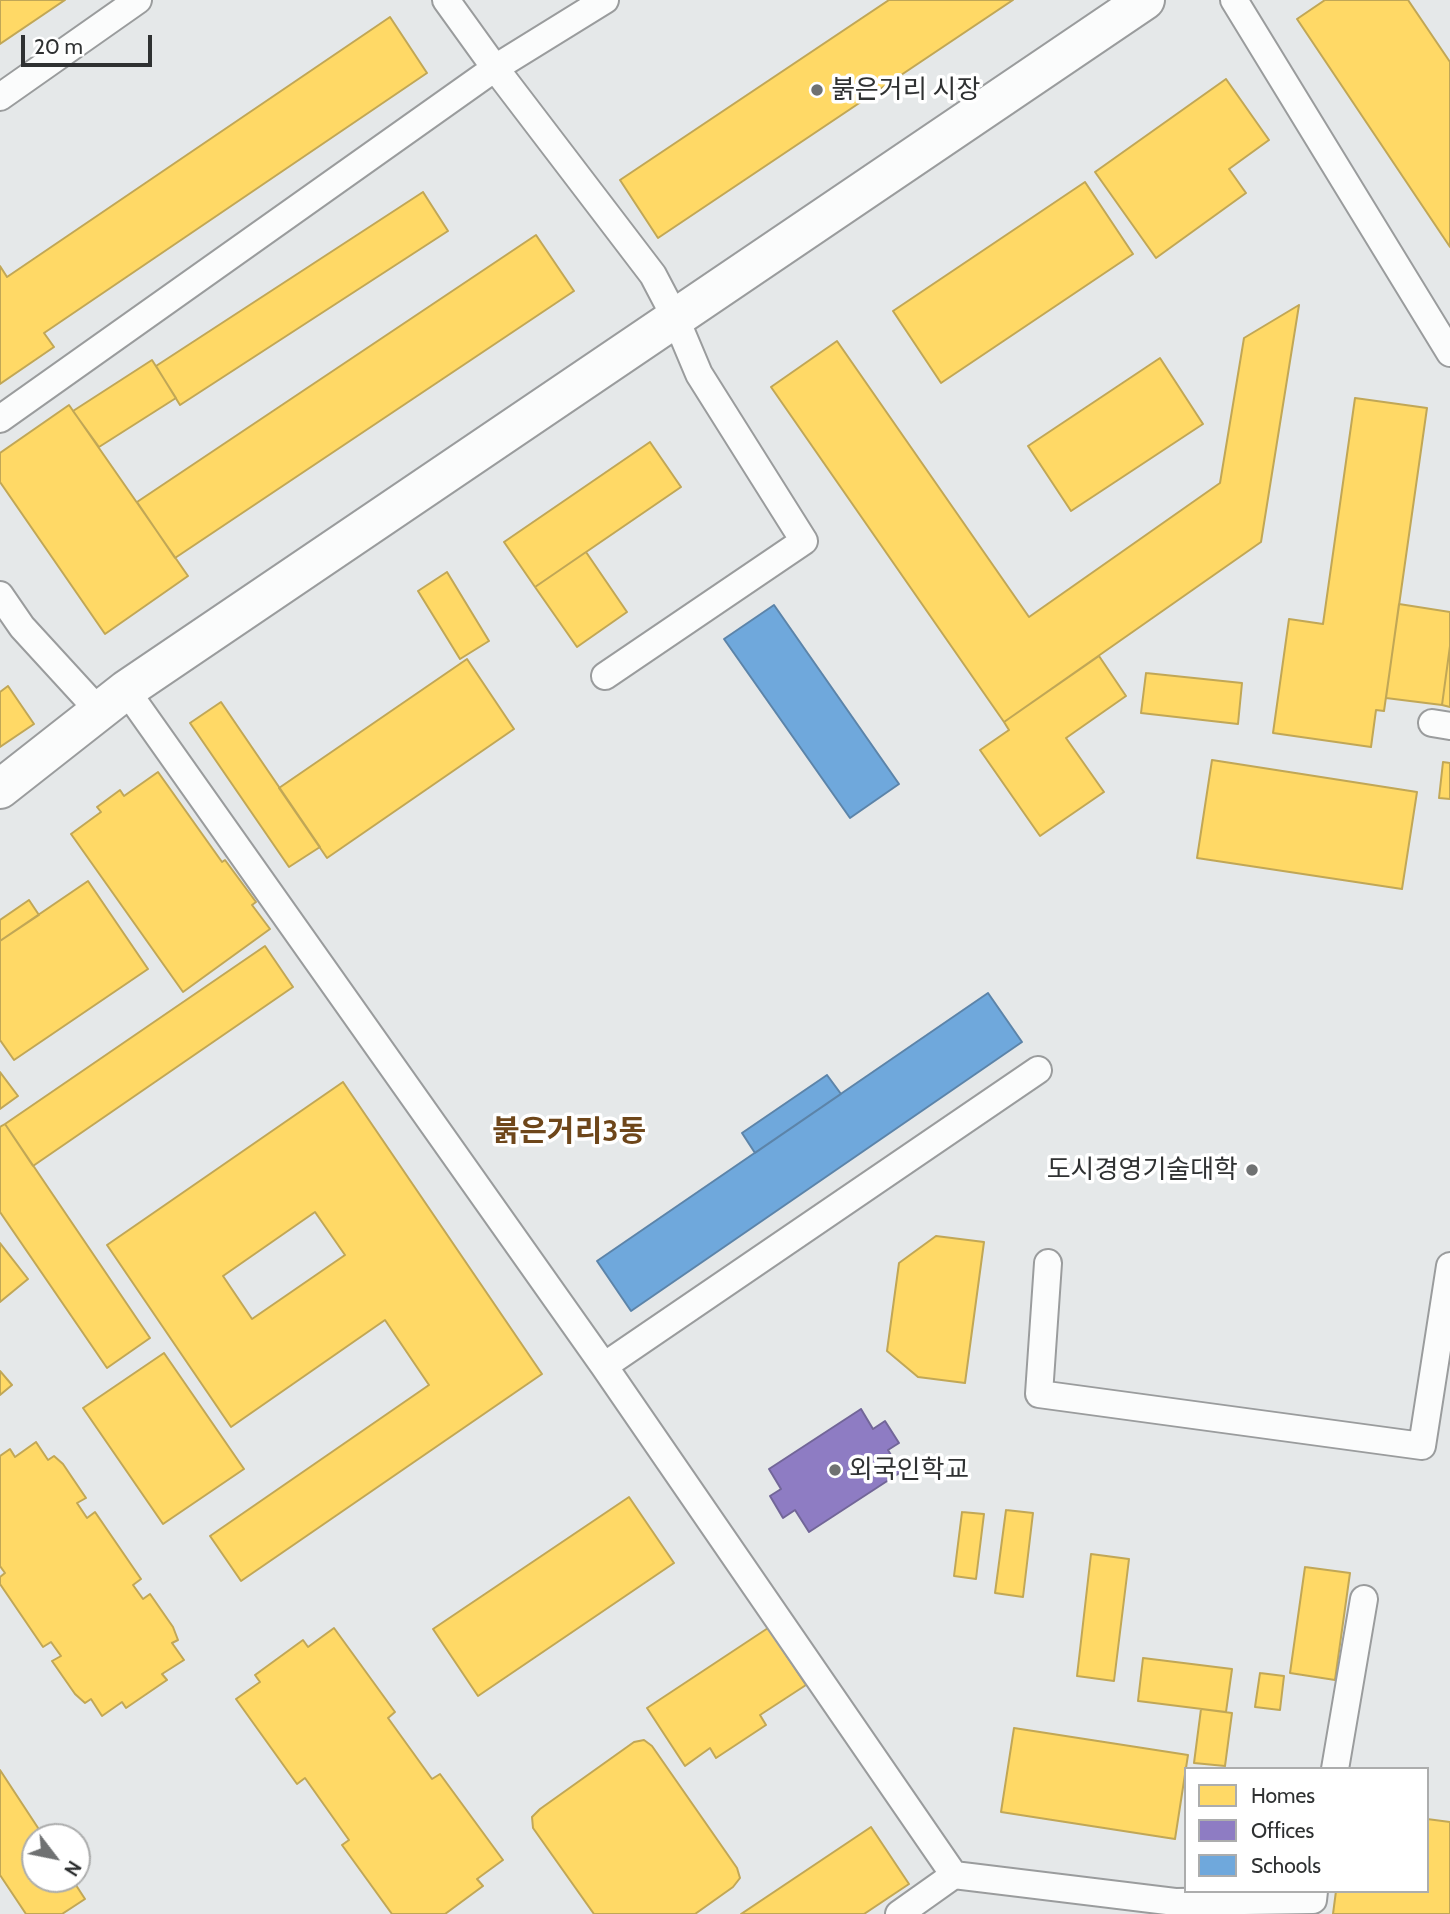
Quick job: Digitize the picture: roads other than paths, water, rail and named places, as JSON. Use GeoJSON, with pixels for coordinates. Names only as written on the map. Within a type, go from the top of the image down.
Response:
{"type":"FeatureCollection","features":[{"type":"Feature","properties":{"kind":"street"},"geometry":{"type":"LineString","coordinates":[[0,789],[113,700],[1146,0]]}},
{"type":"Feature","properties":{"kind":"lane"},"geometry":{"type":"LineString","coordinates":[[0,97],[138,0]]}},
{"type":"Feature","properties":{"kind":"lane"},"geometry":{"type":"LineString","coordinates":[[446,0],[653,275],[675,317],[699,374],[804,541],[605,676]]}},
{"type":"Feature","properties":{"kind":"lane"},"geometry":{"type":"LineString","coordinates":[[0,419],[495,68],[605,0]]}},
{"type":"Feature","properties":{"kind":"lane"},"geometry":{"type":"LineString","coordinates":[[1234,0],[1450,354]]}},
{"type":"Feature","properties":{"kind":"lane"},"geometry":{"type":"LineString","coordinates":[[0,595],[22,627],[113,700],[604,1366],[954,1875]]}},
{"type":"Feature","properties":{"kind":"lane"},"geometry":{"type":"LineString","coordinates":[[604,1366],[1038,1070]]}},
{"type":"Feature","properties":{"kind":"lane"},"geometry":{"type":"LineString","coordinates":[[1048,1263],[1040,1394],[1422,1446],[1450,1266]]}},
{"type":"Feature","properties":{"kind":"lane"},"geometry":{"type":"LineString","coordinates":[[1335,1767],[1364,1599]]}},
{"type":"Feature","properties":{"kind":"lane"},"geometry":{"type":"LineString","coordinates":[[899,1914],[954,1875],[1174,1908],[1313,1900],[1314,1893]]}},
{"type":"Feature","properties":{"kind":"place","name":"붉은거리 시장"},"geometry":{"type":"Point","coordinates":[817,90]}},
{"type":"Feature","properties":{"kind":"place","name":"도시경영기술대학"},"geometry":{"type":"Point","coordinates":[1252,1170]}},
{"type":"Feature","properties":{"kind":"place","name":"외국인학교"},"geometry":{"type":"Point","coordinates":[835,1470]}},
{"type":"Feature","properties":{"kind":"district","name":"붉은거리3동"},"geometry":{"type":"Point","coordinates":[569,1132]}}]}
